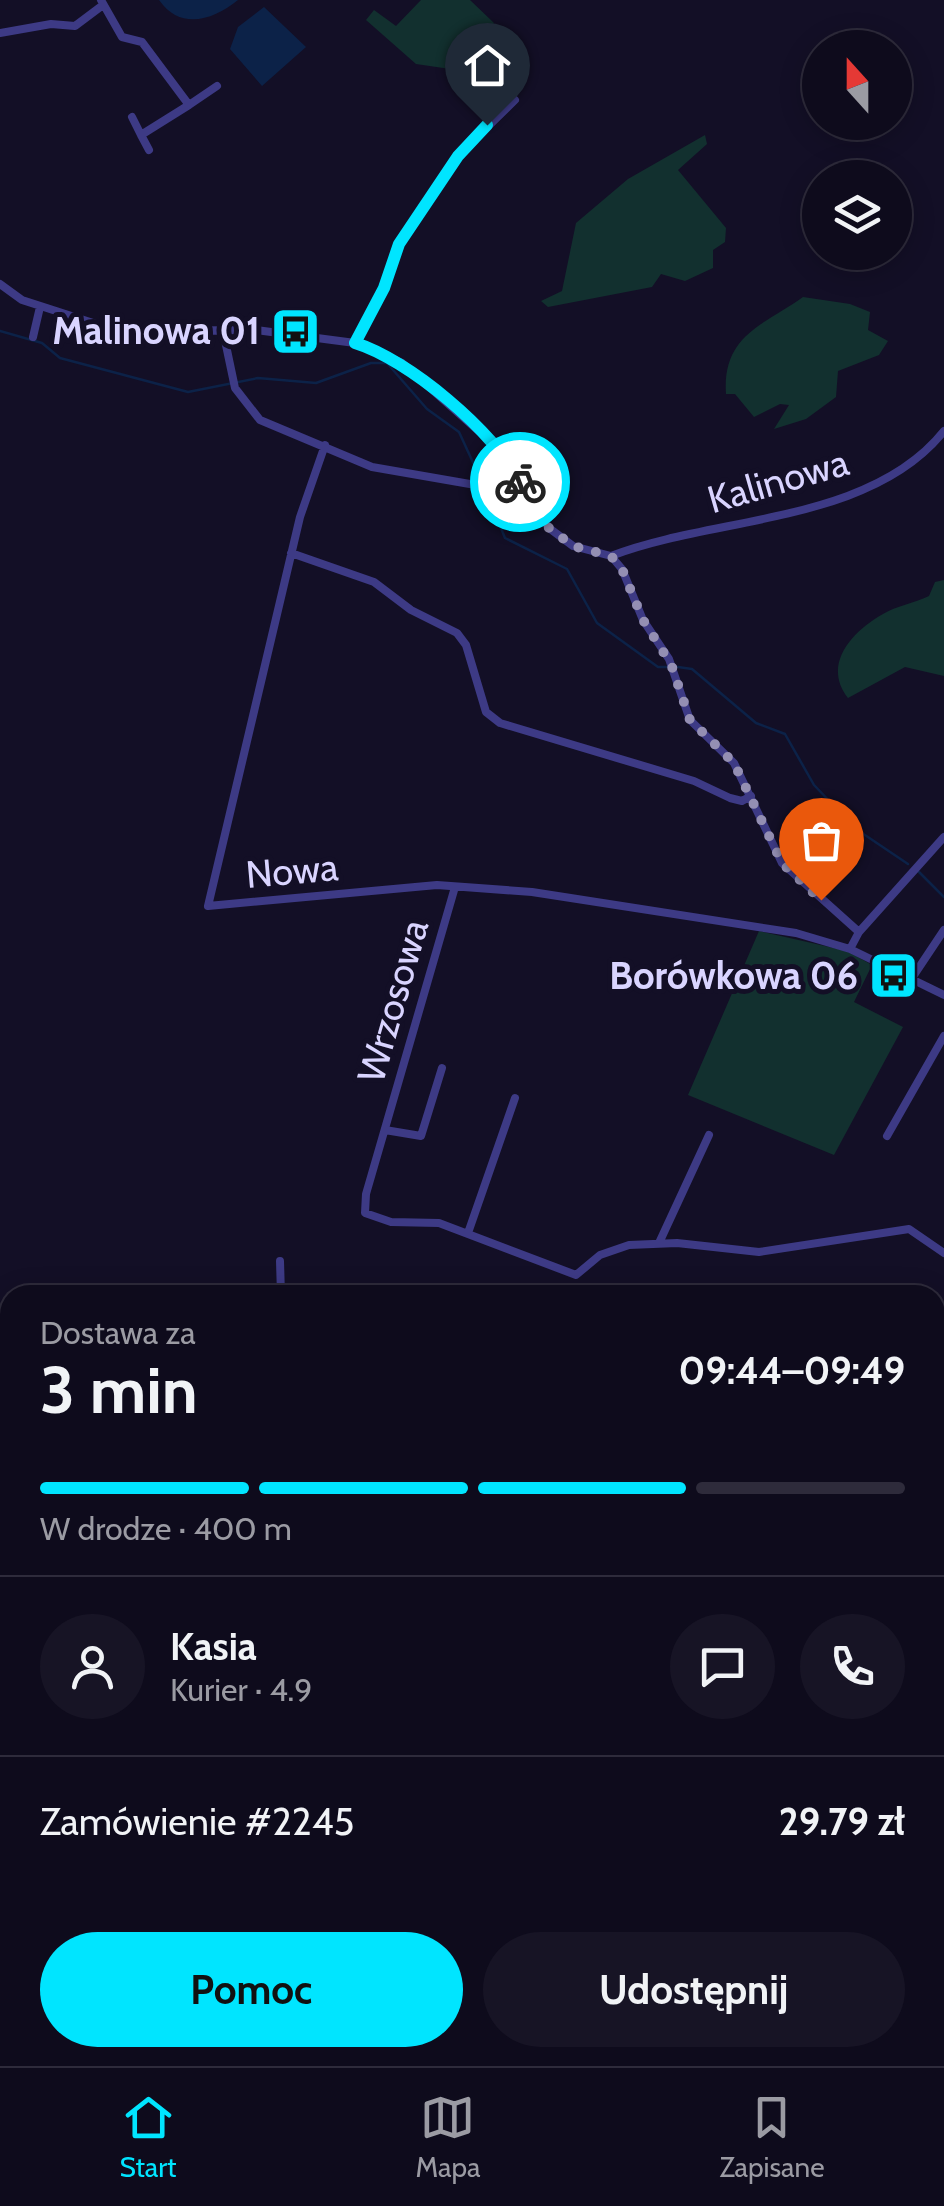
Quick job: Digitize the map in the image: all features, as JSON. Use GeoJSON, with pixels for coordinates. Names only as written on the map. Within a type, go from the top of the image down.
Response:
{"type":"FeatureCollection","features":[{"type":"Feature","properties":{"kind":"street"},"geometry":{"type":"LineString","coordinates":[[0,34],[51,24],[75,26],[102,3],[122,37],[142,42],[189,105]]}},
{"type":"Feature","properties":{"kind":"street"},"geometry":{"type":"LineString","coordinates":[[142,135],[217,86]]}},
{"type":"Feature","properties":{"kind":"street"},"geometry":{"type":"LineString","coordinates":[[355,343],[384,288],[399,244],[437,185],[466,148],[515,100]]}},
{"type":"Feature","properties":{"kind":"street"},"geometry":{"type":"LineString","coordinates":[[132,117],[149,150]]}},
{"type":"Feature","properties":{"kind":"street"},"geometry":{"type":"LineString","coordinates":[[0,284],[40,307],[118,331],[256,330],[355,343],[402,363],[509,460],[529,500],[549,528],[573,546],[611,556],[628,578],[643,620],[668,659],[690,720],[734,763],[782,863],[859,932]]}},
{"type":"Feature","properties":{"kind":"street"},"geometry":{"type":"LineString","coordinates":[[32,337],[40,307]]}},
{"type":"Feature","properties":{"kind":"street"},"geometry":{"type":"LineString","coordinates":[[223,331],[235,388],[260,420],[372,467],[482,486],[529,500]]}},
{"type":"Feature","properties":{"kind":"street","name":"Kalinowa"},"geometry":{"type":"LineString","coordinates":[[611,556],[816,506],[914,462],[944,431]]}},
{"type":"Feature","properties":{"kind":"street","name":"Nowa"},"geometry":{"type":"LineString","coordinates":[[325,445],[291,553],[208,906],[417,886],[532,892],[783,931],[850,949],[944,996]]}},
{"type":"Feature","properties":{"kind":"street"},"geometry":{"type":"LineString","coordinates":[[291,553],[374,582],[411,610],[457,633],[466,645],[486,712],[500,723],[694,782],[730,798],[742,800],[752,796]]}},
{"type":"Feature","properties":{"kind":"street"},"geometry":{"type":"LineString","coordinates":[[850,949],[859,932],[944,837]]}},
{"type":"Feature","properties":{"kind":"street","name":"Wrzosowa"},"geometry":{"type":"LineString","coordinates":[[455,887],[365,1213],[391,1222],[430,1221],[576,1275],[616,1247],[658,1242],[759,1252],[909,1229],[944,1253]]}},
{"type":"Feature","properties":{"kind":"street"},"geometry":{"type":"LineString","coordinates":[[910,981],[944,930]]}},
{"type":"Feature","properties":{"kind":"street"},"geometry":{"type":"LineString","coordinates":[[887,1136],[944,1036]]}},
{"type":"Feature","properties":{"kind":"street","name":"Wrzosowa"},"geometry":{"type":"LineString","coordinates":[[385,1130],[420,1136],[442,1068]]}},
{"type":"Feature","properties":{"kind":"street"},"geometry":{"type":"LineString","coordinates":[[468,1234],[515,1098]]}},
{"type":"Feature","properties":{"kind":"street"},"geometry":{"type":"LineString","coordinates":[[658,1242],[709,1135]]}},
{"type":"Feature","properties":{"kind":"street"},"geometry":{"type":"LineString","coordinates":[[280,1261],[281,1285]]}},
{"type":"Feature","properties":{"kind":"green space"},"geometry":{"type":"Polygon","coordinates":[[[421,0],[470,0],[494,23],[457,70],[416,64],[366,20],[374,10],[396,26],[421,0]]]}},
{"type":"Feature","properties":{"kind":"green space"},"geometry":{"type":"Polygon","coordinates":[[[705,135],[707,144],[678,170],[726,228],[725,242],[713,250],[713,268],[685,281],[661,274],[652,287],[548,307],[541,301],[562,291],[576,223],[628,179],[705,135]]]}},
{"type":"Feature","properties":{"kind":"green space"},"geometry":{"type":"Polygon","coordinates":[[[803,297],[850,304],[870,312],[868,330],[888,341],[879,355],[838,371],[836,397],[806,419],[774,429],[789,405],[780,404],[754,417],[735,394],[726,394],[727,374],[731,358],[748,334],[803,297]]]}},
{"type":"Feature","properties":{"kind":"green space"},"geometry":{"type":"Polygon","coordinates":[[[944,580],[944,676],[905,667],[848,698],[838,673],[839,662],[851,640],[883,614],[929,596],[935,582],[944,580]]]}},
{"type":"Feature","properties":{"kind":"green space"},"geometry":{"type":"Polygon","coordinates":[[[759,931],[847,951],[872,965],[854,1002],[903,1027],[834,1155],[688,1095],[759,931]]]}},
{"type":"Feature","properties":{"kind":"water"},"geometry":{"type":"Polygon","coordinates":[[[159,0],[238,0],[208,17],[187,19],[168,10],[159,0]]]}},
{"type":"Feature","properties":{"kind":"water"},"geometry":{"type":"Polygon","coordinates":[[[264,7],[306,47],[262,86],[230,49],[238,27],[264,7]]]}},
{"type":"Feature","properties":{"kind":"waterway"},"geometry":{"type":"LineString","coordinates":[[0,331],[42,343],[60,358],[188,392],[258,378],[316,383],[371,363],[387,363],[427,409],[459,432],[482,482]]}},
{"type":"Feature","properties":{"kind":"waterway"},"geometry":{"type":"LineString","coordinates":[[485,489],[505,538],[567,569],[597,623],[658,667],[667,667]]}},
{"type":"Feature","properties":{"kind":"waterway"},"geometry":{"type":"LineString","coordinates":[[678,667],[692,669],[756,723],[785,734],[814,785],[856,829],[908,864]]}},
{"type":"Feature","properties":{"kind":"waterway"},"geometry":{"type":"LineString","coordinates":[[919,872],[944,897]]}},
{"type":"Feature","properties":{"kind":"way so far"},"geometry":{"type":"LineString","coordinates":[[520,482],[549,528],[573,546],[611,556],[622,569],[643,620],[671,664],[690,720],[734,763],[782,863],[821,900]]}},
{"type":"Feature","properties":{"kind":"place","name":"Malinowa 01"},"geometry":{"type":"Point","coordinates":[295,331]}},
{"type":"Feature","properties":{"kind":"place","name":"Borówkowa 06"},"geometry":{"type":"Point","coordinates":[893,976]}},
{"type":"Feature","properties":{"kind":"route"},"geometry":{"type":"LineString","coordinates":[[487,125],[458,156],[399,244],[384,288],[355,343],[402,363],[500,450],[520,482]]}}]}
